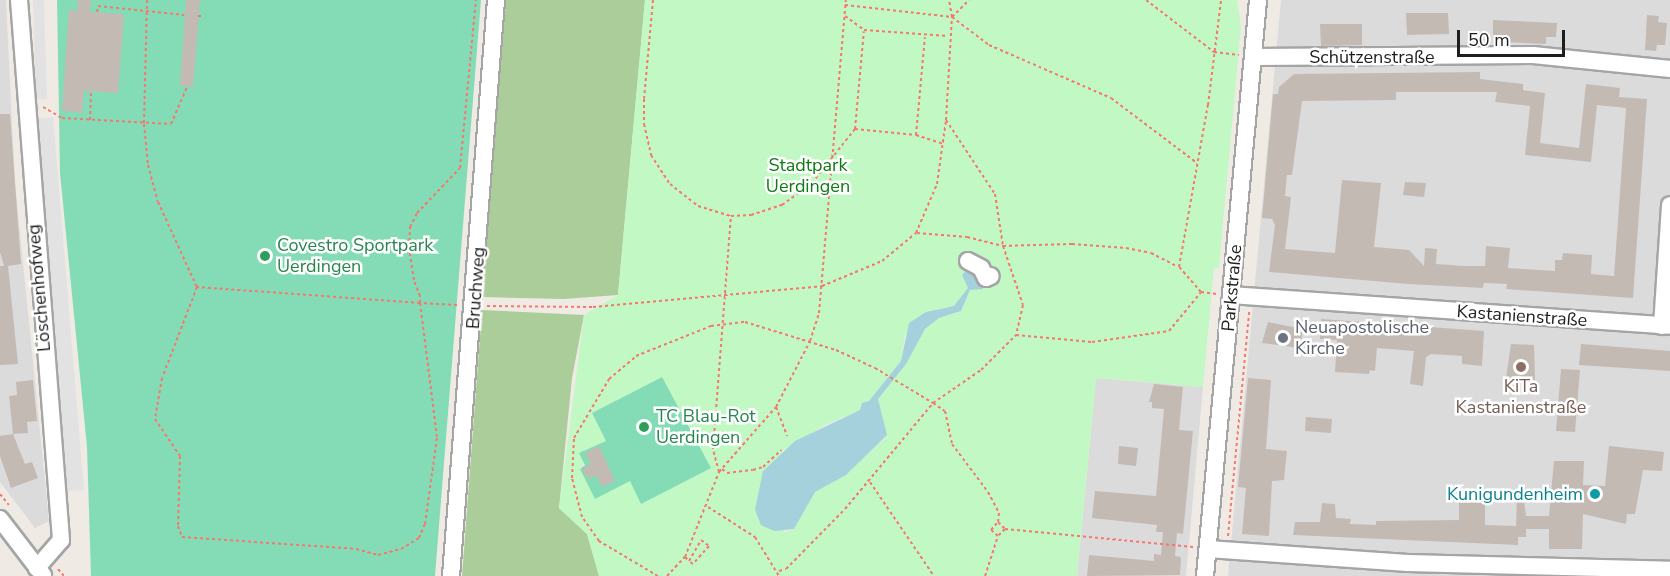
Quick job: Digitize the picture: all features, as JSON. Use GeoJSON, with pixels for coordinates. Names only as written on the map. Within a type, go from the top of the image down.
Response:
{"type":"FeatureCollection","features":[{"type":"Feature","properties":{"kind":"street","name":"Löschenhofweg"},"geometry":{"type":"LineString","coordinates":[[19,0],[61,540],[40,572]]}},
{"type":"Feature","properties":{"kind":"street","name":"Bruchweg"},"geometry":{"type":"LineString","coordinates":[[451,576],[475,306],[496,0]]}},
{"type":"Feature","properties":{"kind":"street","name":"Parkstraße"},"geometry":{"type":"LineString","coordinates":[[1205,576],[1258,0]]}},
{"type":"Feature","properties":{"kind":"street","name":"Schützenstraße"},"geometry":{"type":"LineString","coordinates":[[1253,57],[1533,55],[1670,69]]}},
{"type":"Feature","properties":{"kind":"street"},"geometry":{"type":"LineString","coordinates":[[1666,326],[1670,205]]}},
{"type":"Feature","properties":{"kind":"street"},"geometry":{"type":"LineString","coordinates":[[968,261],[981,268],[986,278],[992,276]]}},
{"type":"Feature","properties":{"kind":"street","name":"Kastanienstraße"},"geometry":{"type":"LineString","coordinates":[[1231,295],[1666,326]]}},
{"type":"Feature","properties":{"kind":"street"},"geometry":{"type":"LineString","coordinates":[[0,519],[40,572]]}},
{"type":"Feature","properties":{"kind":"street"},"geometry":{"type":"LineString","coordinates":[[1208,549],[1407,563],[1670,570]]}},
{"type":"Feature","properties":{"kind":"path"},"geometry":{"type":"LineString","coordinates":[[147,0],[144,124],[148,165],[158,202],[197,287],[162,378],[155,419],[180,456],[178,526],[182,537],[356,549],[378,555],[401,549],[419,538],[425,524],[436,437],[420,303],[414,280],[410,227],[417,213],[460,168],[476,0]]}},
{"type":"Feature","properties":{"kind":"path"},"geometry":{"type":"LineString","coordinates":[[653,0],[644,99],[644,124],[651,154],[670,184],[698,206],[731,216],[752,215],[782,205],[812,183],[855,129],[864,30]]}},
{"type":"Feature","properties":{"kind":"path"},"geometry":{"type":"LineString","coordinates":[[667,576],[685,557],[721,471],[776,407],[810,341],[822,286],[846,0]]}},
{"type":"Feature","properties":{"kind":"path"},"geometry":{"type":"LineString","coordinates":[[197,287],[475,306],[593,307],[726,292],[822,286],[864,271],[916,233],[937,184],[946,120],[948,36],[952,17],[949,0]]}},
{"type":"Feature","properties":{"kind":"path"},"geometry":{"type":"LineString","coordinates":[[952,17],[969,0]]}},
{"type":"Feature","properties":{"kind":"path"},"geometry":{"type":"LineString","coordinates":[[1146,0],[1214,52],[1253,57]]}},
{"type":"Feature","properties":{"kind":"path"},"geometry":{"type":"LineString","coordinates":[[1179,267],[1221,0]]}},
{"type":"Feature","properties":{"kind":"path"},"geometry":{"type":"LineString","coordinates":[[845,5],[952,17],[989,45],[1111,98],[1197,164]]}},
{"type":"Feature","properties":{"kind":"path"},"geometry":{"type":"LineString","coordinates":[[97,12],[98,6],[185,15]]}},
{"type":"Feature","properties":{"kind":"path"},"geometry":{"type":"LineString","coordinates":[[198,16],[203,16]]}},
{"type":"Feature","properties":{"kind":"path"},"geometry":{"type":"LineString","coordinates":[[844,16],[864,30],[925,37],[948,36]]}},
{"type":"Feature","properties":{"kind":"path"},"geometry":{"type":"LineString","coordinates":[[916,135],[925,37]]}},
{"type":"Feature","properties":{"kind":"path"},"geometry":{"type":"LineString","coordinates":[[26,107],[48,106],[62,118],[171,124],[187,87]]}},
{"type":"Feature","properties":{"kind":"path"},"geometry":{"type":"LineString","coordinates":[[90,120],[92,92]]}},
{"type":"Feature","properties":{"kind":"path"},"geometry":{"type":"LineString","coordinates":[[779,571],[786,569],[869,481],[933,403],[981,370],[1016,335],[1092,342],[1169,331],[1202,292],[1179,267],[1151,254],[1126,248],[1072,244],[1003,246],[995,194],[946,120]]}},
{"type":"Feature","properties":{"kind":"path"},"geometry":{"type":"LineString","coordinates":[[855,129],[916,135],[943,144]]}},
{"type":"Feature","properties":{"kind":"path"},"geometry":{"type":"LineString","coordinates":[[721,471],[713,448],[725,322],[731,216]]}},
{"type":"Feature","properties":{"kind":"path"},"geometry":{"type":"LineString","coordinates":[[1227,550],[1250,297]]}},
{"type":"Feature","properties":{"kind":"path"},"geometry":{"type":"LineString","coordinates":[[658,576],[599,541],[582,517],[572,478],[574,438],[609,379],[636,356],[725,322],[776,329],[810,341],[874,368],[906,385],[945,411],[952,444],[988,492],[999,513],[998,522],[991,530],[998,536]]}},
{"type":"Feature","properties":{"kind":"path"},"geometry":{"type":"LineString","coordinates":[[776,407],[787,435]]}},
{"type":"Feature","properties":{"kind":"path"},"geometry":{"type":"LineString","coordinates":[[721,471],[727,473],[753,470],[781,450]]}},
{"type":"Feature","properties":{"kind":"path"},"geometry":{"type":"LineString","coordinates":[[869,481],[934,576]]}},
{"type":"Feature","properties":{"kind":"path"},"geometry":{"type":"LineString","coordinates":[[707,507],[755,537],[779,571],[778,576]]}},
{"type":"Feature","properties":{"kind":"path"},"geometry":{"type":"LineString","coordinates":[[998,522],[1005,529],[1208,549]]}},
{"type":"Feature","properties":{"kind":"path"},"geometry":{"type":"LineString","coordinates":[[985,576],[998,536],[1005,529]]}},
{"type":"Feature","properties":{"kind":"path"},"geometry":{"type":"LineString","coordinates":[[685,557],[689,561],[693,564],[708,546],[701,540],[689,561]]}},
{"type":"Feature","properties":{"kind":"shaded area"},"geometry":{"type":"Polygon","coordinates":[[[0,0],[6,0],[15,183],[49,521],[35,528],[0,482],[0,0]]]}},
{"type":"Feature","properties":{"kind":"shaded area"},"geometry":{"type":"Polygon","coordinates":[[[33,0],[44,0],[47,99],[36,99],[33,0]]]}},
{"type":"Feature","properties":{"kind":"shaded area"},"geometry":{"type":"Polygon","coordinates":[[[1281,0],[1670,0],[1670,576],[1228,576],[1281,0]]]}},
{"type":"Feature","properties":{"kind":"shaded area"},"geometry":{"type":"Polygon","coordinates":[[[53,117],[84,490],[64,491],[34,119],[53,117]]]}},
{"type":"Feature","properties":{"kind":"shaded area"},"geometry":{"type":"Polygon","coordinates":[[[1096,378],[1203,387],[1186,576],[1077,576],[1096,378]]]}},
{"type":"Feature","properties":{"kind":"green space","name":"Covestro Sportpark Uerdingen"},"geometry":{"type":"Polygon","coordinates":[[[57,0],[481,0],[435,576],[91,576],[87,447],[60,173],[57,0]]]}},
{"type":"Feature","properties":{"kind":"green space"},"geometry":{"type":"Polygon","coordinates":[[[506,0],[645,0],[618,295],[564,299],[482,297],[506,0]]]}},
{"type":"Feature","properties":{"kind":"green space","name":"Stadtpark Uerdingen"},"geometry":{"type":"Polygon","coordinates":[[[645,0],[1237,0],[1241,26],[1219,268],[1214,268],[1203,387],[1096,378],[1077,576],[599,576],[587,534],[559,508],[584,315],[618,295],[645,0]],[[965,269],[962,275],[968,288],[966,292],[954,306],[933,310],[905,335],[901,361],[869,401],[862,403],[860,410],[825,425],[782,451],[784,532],[794,529],[815,492],[846,475],[887,436],[878,399],[925,329],[939,318],[961,311],[970,290],[983,289],[965,269]],[[662,377],[592,413],[606,441],[580,468],[595,498],[662,377]]]}},
{"type":"Feature","properties":{"kind":"green space"},"geometry":{"type":"Polygon","coordinates":[[[482,310],[584,315],[572,378],[559,508],[587,534],[599,576],[462,576],[482,310]]]}},
{"type":"Feature","properties":{"kind":"green space","name":"TC Blau-Rot Uerdingen"},"geometry":{"type":"Polygon","coordinates":[[[662,377],[711,468],[641,504],[630,481],[595,499],[580,469],[585,465],[579,453],[606,441],[592,413],[662,377]]]}},
{"type":"Feature","properties":{"kind":"water"},"geometry":{"type":"Polygon","coordinates":[[[968,268],[983,289],[970,290],[961,311],[939,318],[925,329],[906,364],[878,399],[887,435],[846,475],[815,492],[794,529],[774,531],[761,525],[755,510],[763,471],[795,441],[860,410],[862,403],[869,401],[901,361],[909,323],[926,312],[954,306],[968,288],[962,275],[968,268]]]}},
{"type":"Feature","properties":{"kind":"building"},"geometry":{"type":"Polygon","coordinates":[[[78,0],[91,0],[90,12],[124,14],[118,93],[84,91],[82,113],[62,111],[69,10],[77,11],[78,0]]]}},
{"type":"Feature","properties":{"kind":"building"},"geometry":{"type":"Polygon","coordinates":[[[186,0],[200,0],[193,87],[180,86],[186,0]]]}},
{"type":"Feature","properties":{"kind":"building"},"geometry":{"type":"Polygon","coordinates":[[[1406,13],[1448,13],[1449,34],[1407,35],[1406,13]]]}},
{"type":"Feature","properties":{"kind":"building"},"geometry":{"type":"Polygon","coordinates":[[[1647,15],[1659,16],[1658,22],[1667,23],[1665,45],[1657,45],[1656,51],[1645,50],[1647,15]]]}},
{"type":"Feature","properties":{"kind":"building"},"geometry":{"type":"Polygon","coordinates":[[[1493,20],[1557,23],[1556,37],[1546,37],[1546,44],[1503,42],[1503,35],[1493,35],[1493,20]]]}},
{"type":"Feature","properties":{"kind":"building"},"geometry":{"type":"Polygon","coordinates":[[[1320,24],[1362,24],[1362,45],[1321,46],[1320,24]]]}},
{"type":"Feature","properties":{"kind":"building"},"geometry":{"type":"Polygon","coordinates":[[[1480,72],[1480,79],[1523,84],[1523,90],[1545,93],[1540,143],[1579,148],[1586,84],[1620,88],[1619,97],[1647,99],[1633,298],[1506,289],[1507,284],[1484,283],[1483,288],[1269,272],[1275,225],[1272,219],[1262,218],[1273,94],[1278,94],[1279,87],[1294,74],[1480,72]],[[1396,92],[1396,100],[1302,101],[1292,175],[1287,175],[1285,196],[1291,197],[1285,249],[1335,253],[1342,180],[1381,183],[1374,247],[1409,250],[1424,266],[1425,248],[1437,249],[1436,264],[1485,266],[1486,246],[1510,248],[1508,268],[1555,271],[1555,260],[1562,260],[1563,253],[1592,255],[1591,274],[1614,276],[1626,108],[1597,105],[1591,162],[1525,155],[1530,106],[1495,102],[1497,92],[1396,92]]]}},
{"type":"Feature","properties":{"kind":"building"},"geometry":{"type":"Polygon","coordinates":[[[0,114],[10,114],[21,264],[8,266],[18,364],[0,365],[0,266],[4,266],[0,252],[0,114]]]}},
{"type":"Feature","properties":{"kind":"building"},"geometry":{"type":"Polygon","coordinates":[[[1405,182],[1426,183],[1424,197],[1403,195],[1405,182]]]}},
{"type":"Feature","properties":{"kind":"building"},"geometry":{"type":"Polygon","coordinates":[[[1321,319],[1484,331],[1482,366],[1462,364],[1462,356],[1431,354],[1426,357],[1423,386],[1410,384],[1414,351],[1377,348],[1375,371],[1370,370],[1369,374],[1335,372],[1337,340],[1320,339],[1321,319]]]}},
{"type":"Feature","properties":{"kind":"building","name":"Neuapostolische Kirche"},"geometry":{"type":"Polygon","coordinates":[[[1268,322],[1303,329],[1300,348],[1262,343],[1268,322]]]}},
{"type":"Feature","properties":{"kind":"building","name":"KiTa Kastanienstraße"},"geometry":{"type":"Polygon","coordinates":[[[1511,344],[1534,345],[1535,380],[1506,378],[1511,344]]]}},
{"type":"Feature","properties":{"kind":"building"},"geometry":{"type":"Polygon","coordinates":[[[1581,344],[1670,351],[1670,371],[1579,365],[1581,344]]]}},
{"type":"Feature","properties":{"kind":"building"},"geometry":{"type":"Polygon","coordinates":[[[1561,369],[1580,370],[1575,432],[1556,431],[1561,369]]]}},
{"type":"Feature","properties":{"kind":"building"},"geometry":{"type":"Polygon","coordinates":[[[1248,378],[1271,380],[1266,449],[1287,451],[1284,480],[1272,481],[1269,536],[1242,534],[1246,488],[1238,487],[1248,378]]]}},
{"type":"Feature","properties":{"kind":"building"},"geometry":{"type":"Polygon","coordinates":[[[33,380],[37,421],[27,422],[28,433],[13,434],[9,396],[17,395],[16,382],[33,380]]]}},
{"type":"Feature","properties":{"kind":"building"},"geometry":{"type":"Polygon","coordinates":[[[1154,384],[1183,387],[1179,430],[1193,431],[1183,534],[1177,533],[1175,556],[1181,557],[1180,575],[1087,576],[1089,555],[1154,561],[1154,554],[1161,555],[1163,532],[1156,532],[1157,525],[1092,518],[1095,491],[1156,496],[1164,409],[1152,408],[1152,402],[1149,402],[1154,384]]]}},
{"type":"Feature","properties":{"kind":"building"},"geometry":{"type":"Polygon","coordinates":[[[1306,417],[1332,419],[1331,433],[1305,431],[1306,417]]]}},
{"type":"Feature","properties":{"kind":"building"},"geometry":{"type":"Polygon","coordinates":[[[13,434],[25,464],[32,462],[38,478],[11,488],[0,456],[0,436],[13,434]]]}},
{"type":"Feature","properties":{"kind":"building"},"geometry":{"type":"Polygon","coordinates":[[[599,446],[615,481],[602,487],[596,475],[588,479],[582,468],[591,464],[585,453],[599,446]]]}},
{"type":"Feature","properties":{"kind":"building"},"geometry":{"type":"Polygon","coordinates":[[[1119,446],[1138,448],[1136,466],[1118,464],[1119,446]]]}},
{"type":"Feature","properties":{"kind":"building"},"geometry":{"type":"Polygon","coordinates":[[[1609,446],[1664,452],[1662,471],[1643,470],[1635,514],[1627,514],[1626,524],[1583,514],[1582,549],[1549,549],[1549,529],[1526,529],[1526,537],[1518,537],[1518,545],[1293,535],[1295,522],[1320,522],[1322,503],[1335,504],[1336,518],[1351,519],[1350,524],[1376,525],[1376,521],[1459,520],[1459,497],[1485,498],[1485,525],[1516,526],[1517,494],[1523,494],[1526,516],[1549,516],[1554,461],[1584,461],[1583,485],[1605,486],[1609,446]]]}},
{"type":"Feature","properties":{"kind":"place","name":"Covestro Sportpark Uerdingen"},"geometry":{"type":"Point","coordinates":[265,256]}},
{"type":"Feature","properties":{"kind":"place","name":"Neuapostolische Kirche"},"geometry":{"type":"Point","coordinates":[1283,338]}},
{"type":"Feature","properties":{"kind":"place","name":"KiTa Kastanienstraße"},"geometry":{"type":"Point","coordinates":[1521,367]}},
{"type":"Feature","properties":{"kind":"place","name":"TC Blau-Rot Uerdingen"},"geometry":{"type":"Point","coordinates":[644,427]}},
{"type":"Feature","properties":{"kind":"place","name":"Kunigundenheim"},"geometry":{"type":"Point","coordinates":[1595,494]}}]}
